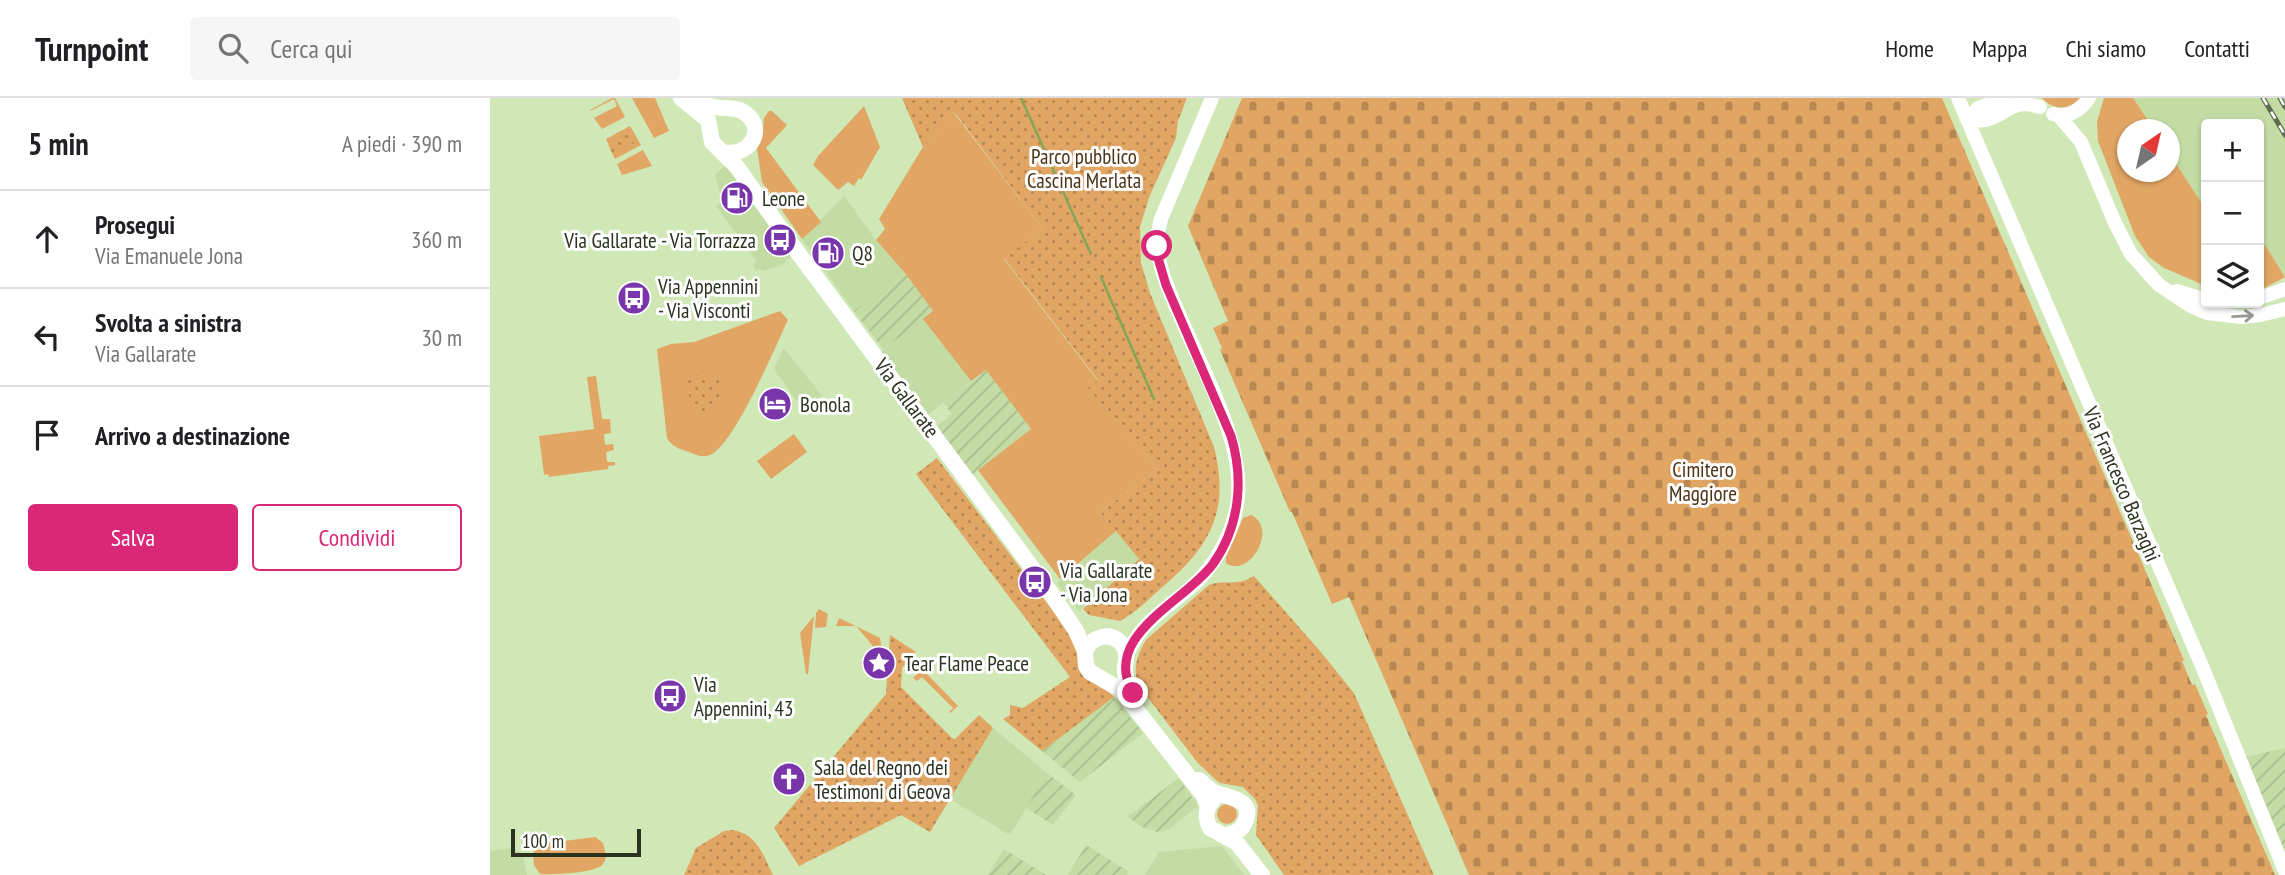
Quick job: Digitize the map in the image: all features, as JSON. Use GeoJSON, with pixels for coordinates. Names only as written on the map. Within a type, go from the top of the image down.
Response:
{"type":"FeatureCollection","features":[{"type":"Feature","properties":{"kind":"main road","name":"Via Gallarate"},"geometry":{"type":"LineString","coordinates":[[681,98],[708,120],[712,142],[737,167],[1051,593],[1076,631],[1090,672],[1120,689],[1204,796],[1210,828],[1237,843],[1262,875]]}},
{"type":"Feature","properties":{"kind":"main road","name":"Via Gallarate"},"geometry":{"type":"LineString","coordinates":[[694,98],[709,106],[743,111],[752,121],[754,136],[745,149],[747,163],[762,203]]}},
{"type":"Feature","properties":{"kind":"main road"},"geometry":{"type":"LineString","coordinates":[[709,127],[715,115],[726,108]]}},
{"type":"Feature","properties":{"kind":"main road"},"geometry":{"type":"LineString","coordinates":[[723,152],[738,153],[745,149]]}},
{"type":"Feature","properties":{"kind":"main road","name":"Via Gallarate"},"geometry":{"type":"LineString","coordinates":[[1051,593],[1105,637],[1124,647],[1128,683],[1133,693],[1191,772],[1212,791],[1235,797],[1243,804],[1246,815],[1244,825],[1253,853],[1270,875]]}},
{"type":"Feature","properties":{"kind":"main road"},"geometry":{"type":"LineString","coordinates":[[1085,652],[1094,640],[1105,637]]}},
{"type":"Feature","properties":{"kind":"main road"},"geometry":{"type":"LineString","coordinates":[[1103,678],[1116,676],[1125,663]]}},
{"type":"Feature","properties":{"kind":"main road"},"geometry":{"type":"LineString","coordinates":[[1208,807],[1215,799],[1225,795]]}},
{"type":"Feature","properties":{"kind":"main road"},"geometry":{"type":"LineString","coordinates":[[1226,835],[1236,833],[1244,825]]}},
{"type":"Feature","properties":{"kind":"street"},"geometry":{"type":"LineString","coordinates":[[1125,663],[1134,639],[1154,618],[1198,581],[1215,561],[1230,532],[1238,498],[1237,462],[1231,436],[1166,285],[1158,251],[1161,219],[1212,98]]}},
{"type":"Feature","properties":{"kind":"street","name":"Via Francesco Barzaghi"},"geometry":{"type":"LineString","coordinates":[[1958,98],[2202,666],[2285,871]]}},
{"type":"Feature","properties":{"kind":"street"},"geometry":{"type":"LineString","coordinates":[[1966,98],[1992,109]]}},
{"type":"Feature","properties":{"kind":"street"},"geometry":{"type":"LineString","coordinates":[[1983,157],[1982,137],[1992,109],[2008,98]]}},
{"type":"Feature","properties":{"kind":"street"},"geometry":{"type":"LineString","coordinates":[[1968,120],[1978,108],[1992,109],[2022,102],[2037,103],[2049,113],[2059,116],[2071,114],[2085,103]]}},
{"type":"Feature","properties":{"kind":"street"},"geometry":{"type":"LineString","coordinates":[[2081,142],[2080,119],[2085,103]]}},
{"type":"Feature","properties":{"kind":"street"},"geometry":{"type":"LineString","coordinates":[[2059,116],[2081,142],[2123,241],[2139,265],[2159,285],[2189,305],[2207,313],[2241,317],[2285,309]]}},
{"type":"Feature","properties":{"kind":"street"},"geometry":{"type":"LineString","coordinates":[[2159,285],[2201,298]]}},
{"type":"Feature","properties":{"kind":"street"},"geometry":{"type":"LineString","coordinates":[[2264,296],[2285,289]]}},
{"type":"Feature","properties":{"kind":"street"},"geometry":{"type":"LineString","coordinates":[[1105,637],[1129,633],[1154,618]]}},
{"type":"Feature","properties":{"kind":"shaded area"},"geometry":{"type":"Polygon","coordinates":[[[2133,98],[2285,98],[2285,276],[2264,246],[2264,119],[2201,119],[2201,202],[2180,170],[2180,119],[2147,119],[2133,98]]]}},
{"type":"Feature","properties":{"kind":"shaded area"},"geometry":{"type":"Polygon","coordinates":[[[729,163],[797,253],[780,266],[763,271],[755,270],[753,264],[757,262],[716,206],[723,203],[715,174],[729,163]]]}},
{"type":"Feature","properties":{"kind":"shaded area"},"geometry":{"type":"Polygon","coordinates":[[[844,196],[876,240],[905,273],[854,311],[802,239],[844,196]]]}},
{"type":"Feature","properties":{"kind":"shaded area"},"geometry":{"type":"Polygon","coordinates":[[[905,273],[934,312],[883,349],[854,311],[905,273]]]}},
{"type":"Feature","properties":{"kind":"shaded area"},"geometry":{"type":"Polygon","coordinates":[[[923,319],[971,381],[924,418],[876,355],[923,319]]]}},
{"type":"Feature","properties":{"kind":"shaded area"},"geometry":{"type":"Polygon","coordinates":[[[784,348],[822,396],[801,412],[798,402],[774,369],[784,348]]]}},
{"type":"Feature","properties":{"kind":"shaded area"},"geometry":{"type":"Polygon","coordinates":[[[986,370],[1031,429],[968,478],[933,429],[952,414],[944,403],[986,370]]]}},
{"type":"Feature","properties":{"kind":"shaded area"},"geometry":{"type":"Polygon","coordinates":[[[1116,531],[1139,559],[1079,611],[1057,583],[1116,531]]]}},
{"type":"Feature","properties":{"kind":"shaded area"},"geometry":{"type":"Polygon","coordinates":[[[1114,697],[1143,733],[1080,782],[1042,751],[1114,697]]]}},
{"type":"Feature","properties":{"kind":"shaded area"},"geometry":{"type":"Polygon","coordinates":[[[993,728],[1047,773],[1010,835],[950,799],[993,728]]]}},
{"type":"Feature","properties":{"kind":"shaded area"},"geometry":{"type":"Polygon","coordinates":[[[2285,748],[2285,864],[2241,758],[2285,748]]]}},
{"type":"Feature","properties":{"kind":"shaded area"},"geometry":{"type":"Polygon","coordinates":[[[1047,773],[1076,795],[1053,825],[1026,808],[1047,773]]]}},
{"type":"Feature","properties":{"kind":"shaded area"},"geometry":{"type":"Polygon","coordinates":[[[1179,778],[1198,806],[1168,830],[1158,832],[1144,828],[1127,817],[1179,778]]]}},
{"type":"Feature","properties":{"kind":"shaded area"},"geometry":{"type":"Polygon","coordinates":[[[1086,845],[1129,872],[1127,875],[1068,875],[1086,845]]]}},
{"type":"Feature","properties":{"kind":"shaded area"},"geometry":{"type":"Polygon","coordinates":[[[1222,846],[1244,875],[1145,875],[1159,852],[1222,846]]]}},
{"type":"Feature","properties":{"kind":"shaded area"},"geometry":{"type":"Polygon","coordinates":[[[512,848],[523,854],[527,875],[490,875],[490,851],[512,848]]]}},
{"type":"Feature","properties":{"kind":"shaded area"},"geometry":{"type":"Polygon","coordinates":[[[1004,849],[1046,875],[988,875],[1004,849]]]}},
{"type":"Feature","properties":{"kind":"green space"},"geometry":{"type":"Polygon","coordinates":[[[615,98],[625,117],[602,129],[594,118],[617,106],[614,99],[590,110],[615,98]]]}},
{"type":"Feature","properties":{"kind":"green space"},"geometry":{"type":"Polygon","coordinates":[[[632,98],[655,98],[669,131],[654,138],[632,98]]]}},
{"type":"Feature","properties":{"kind":"green space","name":"Parco pubblico Cascina Merlata"},"geometry":{"type":"Polygon","coordinates":[[[902,98],[1187,98],[1178,121],[1176,138],[1150,195],[1140,227],[1141,263],[1150,293],[1214,447],[1219,471],[1217,511],[1211,528],[1191,560],[1141,607],[1120,621],[1089,615],[1083,609],[1139,559],[1100,512],[1158,469],[1088,388],[1098,380],[1004,258],[1043,229],[955,113],[923,147],[902,98]]]}},
{"type":"Feature","properties":{"kind":"green space","name":"Cimitero Maggiore"},"geometry":{"type":"Polygon","coordinates":[[[1242,98],[1942,98],[2275,875],[1469,875],[1349,597],[1332,604],[1220,350],[1222,348],[1213,328],[1228,321],[1188,226],[1242,98]]]}},
{"type":"Feature","properties":{"kind":"green space"},"geometry":{"type":"Polygon","coordinates":[[[2042,98],[2080,98],[2066,107],[2056,107],[2042,98]]]}},
{"type":"Feature","properties":{"kind":"green space"},"geometry":{"type":"Polygon","coordinates":[[[2104,98],[2133,98],[2147,119],[2117,119],[2117,182],[2180,182],[2180,170],[2201,202],[2201,284],[2164,268],[2149,257],[2135,236],[2098,141],[2097,122],[2104,98]]]}},
{"type":"Feature","properties":{"kind":"green space"},"geometry":{"type":"Polygon","coordinates":[[[864,106],[880,147],[861,180],[859,178],[854,186],[848,182],[838,190],[813,165],[818,156],[864,106]]]}},
{"type":"Feature","properties":{"kind":"green space"},"geometry":{"type":"Polygon","coordinates":[[[769,111],[787,125],[766,148],[821,222],[802,239],[762,182],[757,149],[762,137],[764,118],[769,111]]]}},
{"type":"Feature","properties":{"kind":"green space"},"geometry":{"type":"Polygon","coordinates":[[[954,113],[1043,229],[1004,259],[1098,381],[1089,388],[1158,469],[1100,512],[1116,531],[1060,579],[978,470],[1031,429],[986,370],[971,381],[923,319],[933,311],[876,240],[885,229],[879,219],[923,147],[954,113]]]}},
{"type":"Feature","properties":{"kind":"green space"},"geometry":{"type":"Polygon","coordinates":[[[630,126],[641,145],[615,159],[606,139],[630,126]]]}},
{"type":"Feature","properties":{"kind":"green space"},"geometry":{"type":"Polygon","coordinates":[[[631,128],[638,140],[614,157],[608,144],[631,128]]]}},
{"type":"Feature","properties":{"kind":"green space"},"geometry":{"type":"Polygon","coordinates":[[[643,150],[652,166],[622,175],[617,164],[643,150]]]}},
{"type":"Feature","properties":{"kind":"green space"},"geometry":{"type":"Polygon","coordinates":[[[2264,246],[2285,277],[2264,288],[2264,246]]]}},
{"type":"Feature","properties":{"kind":"green space"},"geometry":{"type":"Polygon","coordinates":[[[780,311],[788,320],[742,415],[720,448],[710,455],[702,456],[674,446],[667,438],[657,349],[671,344],[694,342],[780,311]]]}},
{"type":"Feature","properties":{"kind":"green space"},"geometry":{"type":"Polygon","coordinates":[[[687,374],[727,380],[711,415],[691,412],[687,374]]]}},
{"type":"Feature","properties":{"kind":"green space"},"geometry":{"type":"Polygon","coordinates":[[[596,376],[602,419],[610,419],[611,433],[604,434],[605,445],[613,444],[614,450],[606,452],[607,462],[615,462],[615,465],[608,466],[608,469],[549,477],[548,474],[544,475],[539,436],[594,429],[587,377],[596,376]]]}},
{"type":"Feature","properties":{"kind":"green space"},"geometry":{"type":"Polygon","coordinates":[[[794,434],[807,452],[771,479],[757,461],[794,434]]]}},
{"type":"Feature","properties":{"kind":"green space"},"geometry":{"type":"Polygon","coordinates":[[[937,458],[1074,639],[1085,675],[1114,697],[1042,751],[1003,719],[1010,715],[1010,705],[1023,708],[1070,677],[916,474],[937,458]]]}},
{"type":"Feature","properties":{"kind":"green space"},"geometry":{"type":"Polygon","coordinates":[[[1251,515],[1259,521],[1262,530],[1258,550],[1244,564],[1235,566],[1226,563],[1226,557],[1243,518],[1251,515]]]}},
{"type":"Feature","properties":{"kind":"green space"},"geometry":{"type":"Polygon","coordinates":[[[1254,576],[1354,693],[1434,875],[1284,875],[1256,835],[1258,805],[1255,799],[1243,787],[1220,783],[1197,762],[1139,686],[1137,662],[1147,639],[1209,585],[1242,581],[1254,576]]]}},
{"type":"Feature","properties":{"kind":"green space"},"geometry":{"type":"Polygon","coordinates":[[[819,609],[828,614],[826,627],[815,628],[816,613],[819,609]]]}},
{"type":"Feature","properties":{"kind":"green space"},"geometry":{"type":"Polygon","coordinates":[[[814,616],[808,674],[806,674],[800,633],[814,616]]]}},
{"type":"Feature","properties":{"kind":"green space"},"geometry":{"type":"Polygon","coordinates":[[[839,618],[855,626],[836,626],[839,618]]]}},
{"type":"Feature","properties":{"kind":"green space"},"geometry":{"type":"Polygon","coordinates":[[[856,626],[880,638],[883,658],[856,626]]]}},
{"type":"Feature","properties":{"kind":"green space"},"geometry":{"type":"Polygon","coordinates":[[[890,635],[916,652],[902,668],[901,687],[952,738],[955,739],[979,715],[993,728],[930,832],[901,815],[799,866],[774,828],[886,694],[890,635]]]}},
{"type":"Feature","properties":{"kind":"green space"},"geometry":{"type":"Polygon","coordinates":[[[925,666],[926,673],[958,706],[950,713],[953,708],[922,677],[917,681],[913,678],[925,666]]]}},
{"type":"Feature","properties":{"kind":"green space"},"geometry":{"type":"Polygon","coordinates":[[[1227,804],[1234,807],[1237,814],[1234,821],[1227,824],[1220,821],[1217,814],[1220,807],[1227,804]]]}},
{"type":"Feature","properties":{"kind":"green space"},"geometry":{"type":"Polygon","coordinates":[[[733,830],[754,841],[773,875],[684,875],[696,848],[724,831],[733,830]]]}},
{"type":"Feature","properties":{"kind":"green space"},"geometry":{"type":"Polygon","coordinates":[[[595,837],[603,843],[606,854],[604,863],[598,868],[572,873],[540,874],[534,865],[533,853],[540,844],[595,837]]]}},
{"type":"Feature","properties":{"kind":"waterway"},"geometry":{"type":"LineString","coordinates":[[1021,98],[1091,254]]}},
{"type":"Feature","properties":{"kind":"waterway"},"geometry":{"type":"LineString","coordinates":[[1101,277],[1154,399]]}},
{"type":"Feature","properties":{"kind":"railway"},"geometry":{"type":"LineString","coordinates":[[2263,98],[2285,135]]}},
{"type":"Feature","properties":{"kind":"railway"},"geometry":{"type":"LineString","coordinates":[[2280,98],[2285,107]]}},
{"type":"Feature","properties":{"kind":"place","name":"Leone"},"geometry":{"type":"Point","coordinates":[737,198]}},
{"type":"Feature","properties":{"kind":"place","name":"Via Gallarate - Via Torrazza"},"geometry":{"type":"Point","coordinates":[780,240]}},
{"type":"Feature","properties":{"kind":"place","name":"Q8"},"geometry":{"type":"Point","coordinates":[828,253]}},
{"type":"Feature","properties":{"kind":"place","name":"Via Appennini - Via Visconti"},"geometry":{"type":"Point","coordinates":[634,298]}},
{"type":"Feature","properties":{"kind":"place","name":"Bonola"},"geometry":{"type":"Point","coordinates":[775,404]}},
{"type":"Feature","properties":{"kind":"place","name":"Via Gallarate - Via Jona"},"geometry":{"type":"Point","coordinates":[1035,582]}},
{"type":"Feature","properties":{"kind":"place","name":"Tear Flame Peace"},"geometry":{"type":"Point","coordinates":[879,663]}},
{"type":"Feature","properties":{"kind":"place","name":"Via Appennini, 43"},"geometry":{"type":"Point","coordinates":[670,696]}},
{"type":"Feature","properties":{"kind":"place","name":"Sala del Regno dei Testimoni di Geova"},"geometry":{"type":"Point","coordinates":[789,779]}},
{"type":"Feature","properties":{"kind":"route"},"geometry":{"type":"LineString","coordinates":[[1133,693],[1125,666],[1134,639],[1154,618],[1198,581],[1215,561],[1230,532],[1237,507],[1237,462],[1231,436],[1166,285],[1157,246]]}}]}
